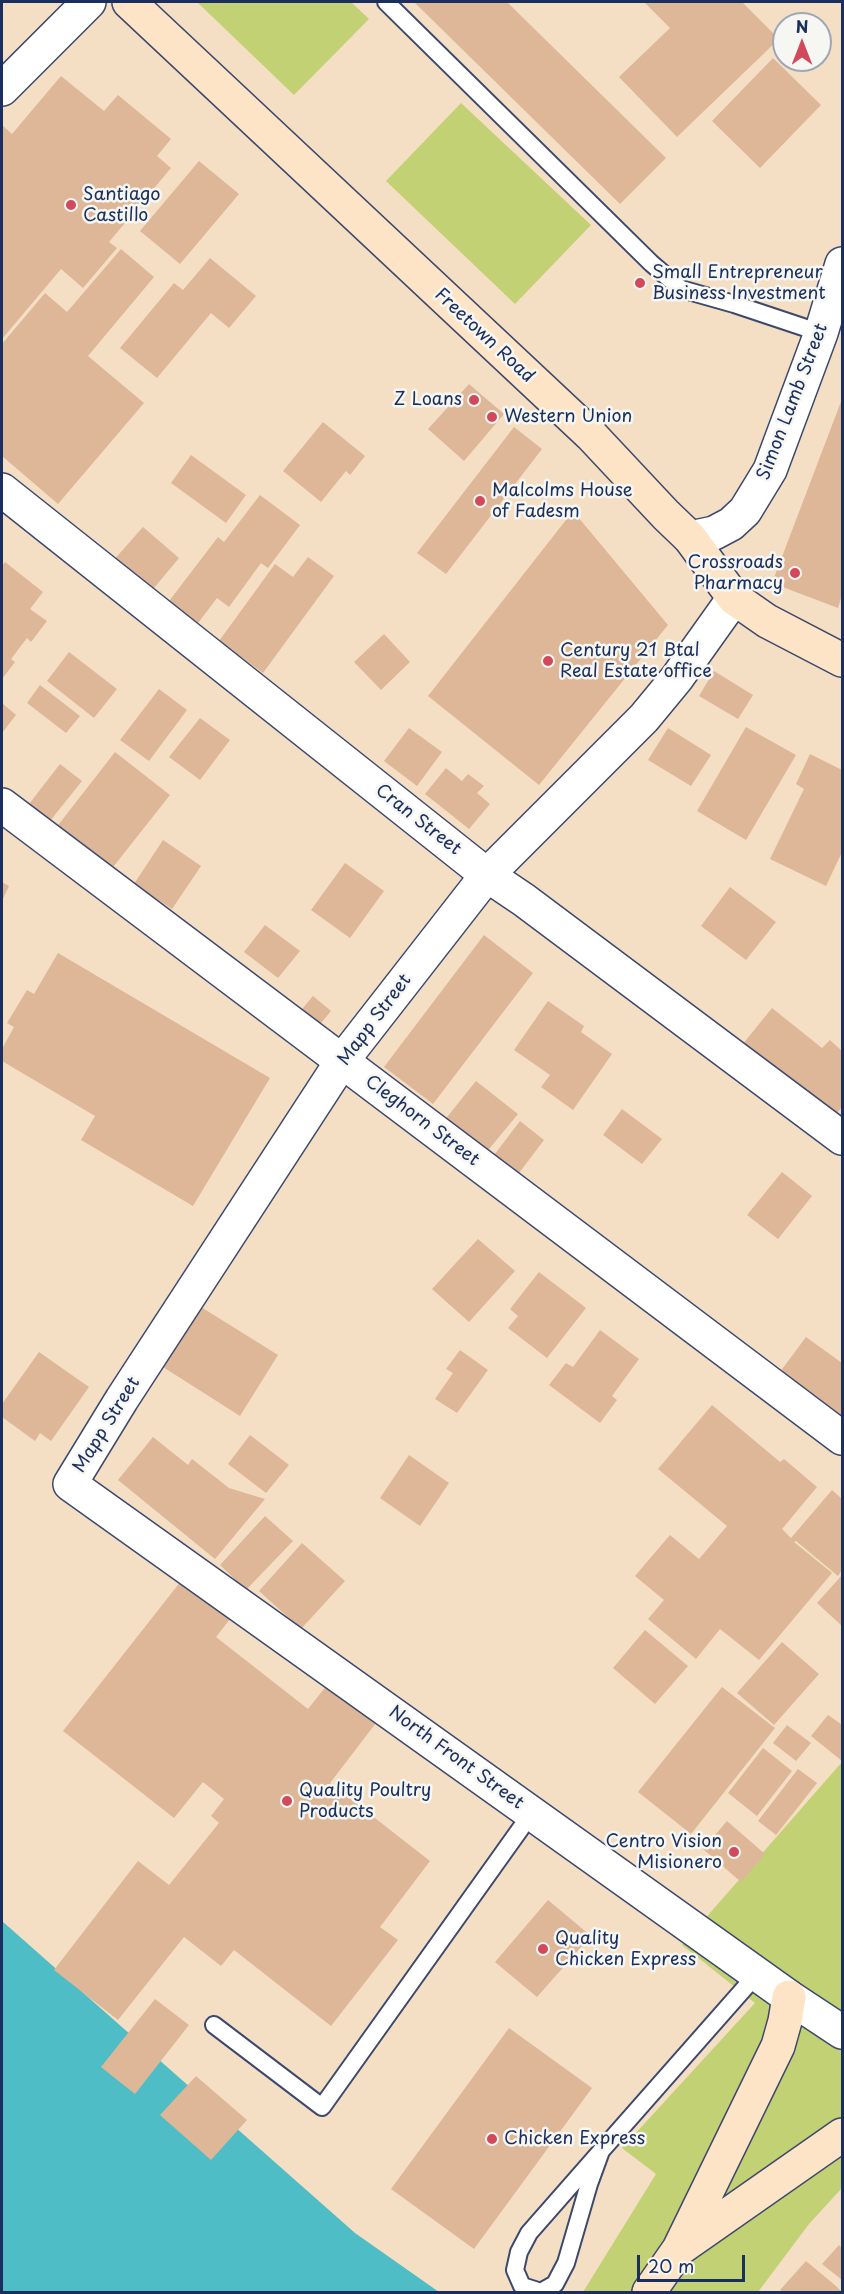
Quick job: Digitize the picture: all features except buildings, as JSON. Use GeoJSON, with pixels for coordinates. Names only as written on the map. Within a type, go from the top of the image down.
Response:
{"type":"FeatureCollection","features":[{"type":"Feature","properties":{"kind":"main road","name":"Freetown Road"},"geometry":{"type":"LineString","coordinates":[[129,2],[591,435],[690,538],[734,598],[767,621],[843,660]]}},
{"type":"Feature","properties":{"kind":"main road"},"geometry":{"type":"LineString","coordinates":[[649,2292],[679,2249],[778,2046],[789,1997]]}},
{"type":"Feature","properties":{"kind":"main road"},"geometry":{"type":"LineString","coordinates":[[679,2249],[843,2135]]}},
{"type":"Feature","properties":{"kind":"street"},"geometry":{"type":"LineString","coordinates":[[2,89],[89,2]]}},
{"type":"Feature","properties":{"kind":"street","name":"Simon Lamb Street"},"geometry":{"type":"LineString","coordinates":[[690,538],[714,533],[731,524],[745,511],[770,470],[832,337],[843,264]]}},
{"type":"Feature","properties":{"kind":"street","name":"Cran Street"},"geometry":{"type":"LineString","coordinates":[[2,490],[487,875],[524,900],[843,1138]]}},
{"type":"Feature","properties":{"kind":"street","name":"Mapp Street"},"geometry":{"type":"LineString","coordinates":[[70,1484],[122,1399],[342,1061],[487,875],[644,718],[677,678],[734,598]]}},
{"type":"Feature","properties":{"kind":"street","name":"Cleghorn Street"},"geometry":{"type":"LineString","coordinates":[[2,805],[843,1437]]}},
{"type":"Feature","properties":{"kind":"street","name":"North Front Street"},"geometry":{"type":"LineString","coordinates":[[70,1484],[789,1997],[843,2032]]}},
{"type":"Feature","properties":{"kind":"lane"},"geometry":{"type":"LineString","coordinates":[[386,2],[651,263],[681,289],[832,337]]}},
{"type":"Feature","properties":{"kind":"lane"},"geometry":{"type":"LineString","coordinates":[[214,2025],[322,2108],[521,1828]]}},
{"type":"Feature","properties":{"kind":"lane"},"geometry":{"type":"LineString","coordinates":[[601,2151],[566,2263],[555,2284],[541,2292],[522,2286],[515,2270],[519,2252],[529,2233],[601,2151],[757,1974]]}},
{"type":"Feature","properties":{"kind":"green space"},"geometry":{"type":"Polygon","coordinates":[[[197,2],[351,2],[369,19],[294,95],[197,2]]]}},
{"type":"Feature","properties":{"kind":"green space"},"geometry":{"type":"Polygon","coordinates":[[[461,103],[591,225],[515,304],[386,181],[461,103]]]}},
{"type":"Feature","properties":{"kind":"green space"},"geometry":{"type":"Polygon","coordinates":[[[842,1762],[842,2188],[809,2224],[758,2292],[583,2292],[656,2174],[622,2148],[755,2003],[682,1945],[842,1762]]]}},
{"type":"Feature","properties":{"kind":"water"},"geometry":{"type":"Polygon","coordinates":[[[2,1921],[355,2233],[439,2292],[2,2292],[2,1921]]]}},
{"type":"Feature","properties":{"kind":"place","name":"Santiago Castillo"},"geometry":{"type":"Point","coordinates":[71,205]}},
{"type":"Feature","properties":{"kind":"place","name":"Small Entrepreneur Business Investment"},"geometry":{"type":"Point","coordinates":[640,283]}},
{"type":"Feature","properties":{"kind":"place","name":"Z Loans"},"geometry":{"type":"Point","coordinates":[474,400]}},
{"type":"Feature","properties":{"kind":"place","name":"Western Union"},"geometry":{"type":"Point","coordinates":[492,417]}},
{"type":"Feature","properties":{"kind":"place","name":"Malcolms House of Fadesm"},"geometry":{"type":"Point","coordinates":[480,501]}},
{"type":"Feature","properties":{"kind":"place","name":"Crossroads Pharmacy"},"geometry":{"type":"Point","coordinates":[795,573]}},
{"type":"Feature","properties":{"kind":"place","name":"Century 21 Btal Real Estate office"},"geometry":{"type":"Point","coordinates":[548,661]}},
{"type":"Feature","properties":{"kind":"place","name":"Quality Poultry Products"},"geometry":{"type":"Point","coordinates":[287,1801]}},
{"type":"Feature","properties":{"kind":"place","name":"Centro Vision Misionero"},"geometry":{"type":"Point","coordinates":[734,1852]}},
{"type":"Feature","properties":{"kind":"place","name":"Quality Chicken Express"},"geometry":{"type":"Point","coordinates":[543,1949]}},
{"type":"Feature","properties":{"kind":"place","name":"Chicken Express"},"geometry":{"type":"Point","coordinates":[492,2139]}}]}
